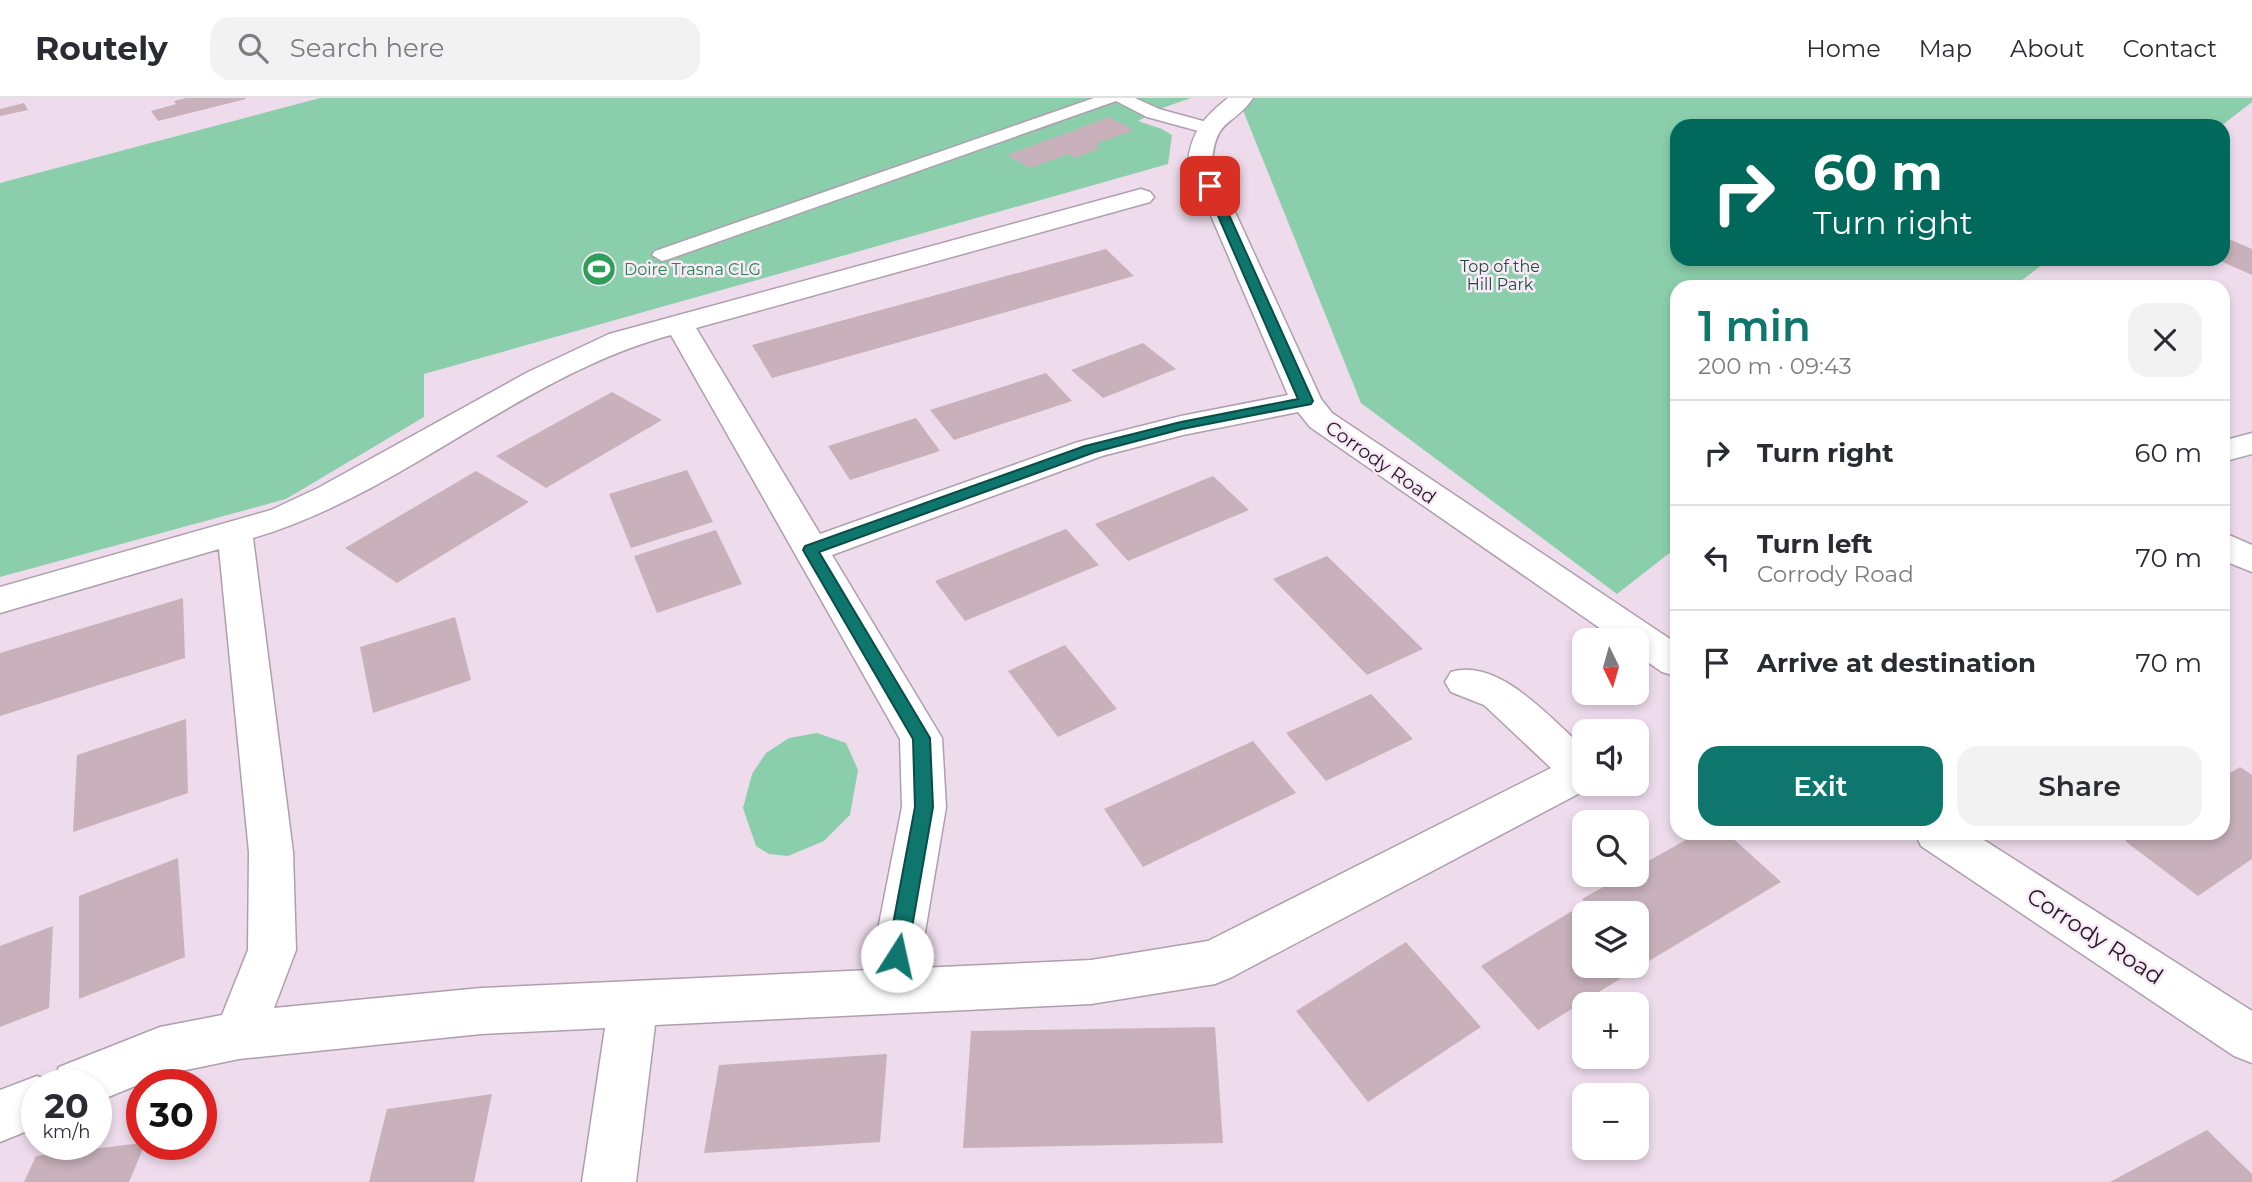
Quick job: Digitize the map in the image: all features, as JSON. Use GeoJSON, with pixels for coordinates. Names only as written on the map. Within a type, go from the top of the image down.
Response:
{"type":"FeatureCollection","features":[{"type":"Feature","properties":{"kind":"street"},"geometry":{"type":"LineString","coordinates":[[1208,128],[1242,98]]}},
{"type":"Feature","properties":{"kind":"street","name":"Corrody Road"},"geometry":{"type":"LineString","coordinates":[[1208,128],[1201,143],[1200,163],[1306,401],[1321,420],[1670,658]]}},
{"type":"Feature","properties":{"kind":"street"},"geometry":{"type":"LineString","coordinates":[[0,600],[284,518],[330,496],[539,379],[619,340],[1141,197]]}},
{"type":"Feature","properties":{"kind":"street"},"geometry":{"type":"LineString","coordinates":[[1090,211],[1114,233]]}},
{"type":"Feature","properties":{"kind":"street"},"geometry":{"type":"LineString","coordinates":[[678,324],[921,738],[924,807],[891,990]]}},
{"type":"Feature","properties":{"kind":"street"},"geometry":{"type":"LineString","coordinates":[[810,550],[1090,449],[1181,426],[1306,401]]}},
{"type":"Feature","properties":{"kind":"street"},"geometry":{"type":"LineString","coordinates":[[2230,450],[2252,443]]}},
{"type":"Feature","properties":{"kind":"street"},"geometry":{"type":"LineString","coordinates":[[235,533],[271,852],[272,938],[272,950],[239,1035]]}},
{"type":"Feature","properties":{"kind":"street"},"geometry":{"type":"LineString","coordinates":[[2230,548],[2252,560]]}},
{"type":"Feature","properties":{"kind":"street"},"geometry":{"type":"LineString","coordinates":[[1465,682],[1498,694],[1572,762]]}},
{"type":"Feature","properties":{"kind":"street"},"geometry":{"type":"LineString","coordinates":[[112,1071],[160,1051],[239,1035],[481,1011],[1091,982],[1214,961],[1572,778]]}},
{"type":"Feature","properties":{"kind":"street","name":"Corrody Road"},"geometry":{"type":"LineString","coordinates":[[1948,840],[2252,1039]]}},
{"type":"Feature","properties":{"kind":"street"},"geometry":{"type":"LineString","coordinates":[[609,1182],[633,1003]]}},
{"type":"Feature","properties":{"kind":"street"},"geometry":{"type":"LineString","coordinates":[[0,1116],[21,1107]]}},
{"type":"Feature","properties":{"kind":"lane"},"geometry":{"type":"LineString","coordinates":[[662,255],[1110,98]]}},
{"type":"Feature","properties":{"kind":"lane"},"geometry":{"type":"LineString","coordinates":[[1122,98],[1153,113],[1208,128]]}},
{"type":"Feature","properties":{"kind":"green space"},"geometry":{"type":"Polygon","coordinates":[[[320,98],[1191,98],[1138,121],[1172,135],[1168,164],[424,374],[424,417],[286,499],[0,577],[0,183],[320,98]]]}},
{"type":"Feature","properties":{"kind":"green space","name":"Top of the Hill Park"},"geometry":{"type":"Polygon","coordinates":[[[1238,98],[2252,98],[2252,102],[2230,119],[1670,119],[1670,266],[2041,266],[2022,280],[1670,280],[1670,553],[1617,594],[1361,403],[1238,98]]]}},
{"type":"Feature","properties":{"kind":"green space"},"geometry":{"type":"Polygon","coordinates":[[[817,733],[846,743],[858,770],[850,815],[824,841],[788,856],[769,854],[756,846],[743,808],[752,774],[766,753],[789,738],[817,733]]]}},
{"type":"Feature","properties":{"kind":"building"},"geometry":{"type":"Polygon","coordinates":[[[186,98],[246,99],[158,121],[151,111],[176,104],[174,101],[186,98]]]}},
{"type":"Feature","properties":{"kind":"building"},"geometry":{"type":"Polygon","coordinates":[[[24,103],[28,110],[0,116],[0,109],[24,103]]]}},
{"type":"Feature","properties":{"kind":"building"},"geometry":{"type":"Polygon","coordinates":[[[1109,117],[1134,130],[1095,144],[1101,148],[1075,158],[1069,154],[1030,168],[1007,155],[1109,117]]]}},
{"type":"Feature","properties":{"kind":"building"},"geometry":{"type":"Polygon","coordinates":[[[2230,239],[2252,249],[2252,275],[2230,265],[2230,239]]]}},
{"type":"Feature","properties":{"kind":"building"},"geometry":{"type":"Polygon","coordinates":[[[1106,249],[1134,276],[772,378],[752,345],[1106,249]]]}},
{"type":"Feature","properties":{"kind":"building"},"geometry":{"type":"Polygon","coordinates":[[[1143,343],[1176,369],[1103,398],[1071,370],[1143,343]]]}},
{"type":"Feature","properties":{"kind":"building"},"geometry":{"type":"Polygon","coordinates":[[[1046,373],[1072,401],[954,440],[930,410],[1046,373]]]}},
{"type":"Feature","properties":{"kind":"building"},"geometry":{"type":"Polygon","coordinates":[[[612,392],[662,420],[546,488],[496,456],[612,392]]]}},
{"type":"Feature","properties":{"kind":"building"},"geometry":{"type":"Polygon","coordinates":[[[916,418],[940,451],[850,480],[828,446],[916,418]]]}},
{"type":"Feature","properties":{"kind":"building"},"geometry":{"type":"Polygon","coordinates":[[[687,470],[713,522],[631,548],[609,494],[687,470]]]}},
{"type":"Feature","properties":{"kind":"building"},"geometry":{"type":"Polygon","coordinates":[[[476,471],[529,502],[397,583],[345,548],[476,471]]]}},
{"type":"Feature","properties":{"kind":"building"},"geometry":{"type":"Polygon","coordinates":[[[1213,476],[1249,510],[1128,561],[1095,524],[1213,476]]]}},
{"type":"Feature","properties":{"kind":"building"},"geometry":{"type":"Polygon","coordinates":[[[1066,529],[1099,565],[965,621],[935,581],[1066,529]]]}},
{"type":"Feature","properties":{"kind":"building"},"geometry":{"type":"Polygon","coordinates":[[[716,530],[742,584],[657,613],[634,556],[716,530]]]}},
{"type":"Feature","properties":{"kind":"building"},"geometry":{"type":"Polygon","coordinates":[[[1327,556],[1423,649],[1367,675],[1273,579],[1327,556]]]}},
{"type":"Feature","properties":{"kind":"building"},"geometry":{"type":"Polygon","coordinates":[[[183,598],[185,658],[0,716],[0,653],[183,598]]]}},
{"type":"Feature","properties":{"kind":"building"},"geometry":{"type":"Polygon","coordinates":[[[455,617],[471,680],[373,713],[360,647],[455,617]]]}},
{"type":"Feature","properties":{"kind":"building"},"geometry":{"type":"Polygon","coordinates":[[[1065,645],[1117,709],[1058,737],[1008,671],[1065,645]]]}},
{"type":"Feature","properties":{"kind":"building"},"geometry":{"type":"Polygon","coordinates":[[[1371,694],[1413,739],[1326,781],[1286,733],[1371,694]]]}},
{"type":"Feature","properties":{"kind":"building"},"geometry":{"type":"Polygon","coordinates":[[[186,719],[188,793],[73,832],[77,755],[186,719]]]}},
{"type":"Feature","properties":{"kind":"building"},"geometry":{"type":"Polygon","coordinates":[[[1253,741],[1296,793],[1143,867],[1104,809],[1253,741]]]}},
{"type":"Feature","properties":{"kind":"building"},"geometry":{"type":"Polygon","coordinates":[[[2240,767],[2252,775],[2252,859],[2198,896],[2125,841],[2230,840],[2230,773],[2240,767]]]}},
{"type":"Feature","properties":{"kind":"building"},"geometry":{"type":"Polygon","coordinates":[[[1686,840],[1735,840],[1781,882],[1649,961],[1649,901],[1582,899],[1604,887],[1649,887],[1649,861],[1686,840]]]}},
{"type":"Feature","properties":{"kind":"building"},"geometry":{"type":"Polygon","coordinates":[[[178,858],[185,957],[79,999],[79,896],[178,858]]]}},
{"type":"Feature","properties":{"kind":"building"},"geometry":{"type":"Polygon","coordinates":[[[1572,911],[1572,978],[1621,978],[1599,992],[1572,992],[1572,1009],[1538,1030],[1481,966],[1572,911]]]}},
{"type":"Feature","properties":{"kind":"building"},"geometry":{"type":"Polygon","coordinates":[[[53,926],[49,1008],[0,1027],[0,946],[53,926]]]}},
{"type":"Feature","properties":{"kind":"building"},"geometry":{"type":"Polygon","coordinates":[[[1406,942],[1481,1027],[1368,1102],[1296,1011],[1406,942]]]}},
{"type":"Feature","properties":{"kind":"building"},"geometry":{"type":"Polygon","coordinates":[[[1215,1027],[1223,1143],[963,1148],[971,1031],[1215,1027]]]}},
{"type":"Feature","properties":{"kind":"building"},"geometry":{"type":"Polygon","coordinates":[[[887,1054],[880,1142],[704,1153],[719,1065],[887,1054]]]}},
{"type":"Feature","properties":{"kind":"building"},"geometry":{"type":"Polygon","coordinates":[[[492,1094],[474,1182],[369,1182],[387,1109],[492,1094]]]}},
{"type":"Feature","properties":{"kind":"building"},"geometry":{"type":"Polygon","coordinates":[[[2207,1130],[2252,1174],[2252,1182],[2110,1182],[2207,1130]]]}},
{"type":"Feature","properties":{"kind":"building"},"geometry":{"type":"Polygon","coordinates":[[[126,1145],[126,1160],[138,1160],[129,1182],[24,1182],[34,1160],[112,1160],[112,1147],[126,1145]]]}},
{"type":"Feature","properties":{"kind":"place","name":"Doire Trasna CLG"},"geometry":{"type":"Point","coordinates":[599,269]}},
{"type":"Feature","properties":{"kind":"route"},"geometry":{"type":"LineString","coordinates":[[897,956],[924,807],[921,738],[810,550],[1090,449],[1181,426],[1306,401],[1210,186]]}}]}
